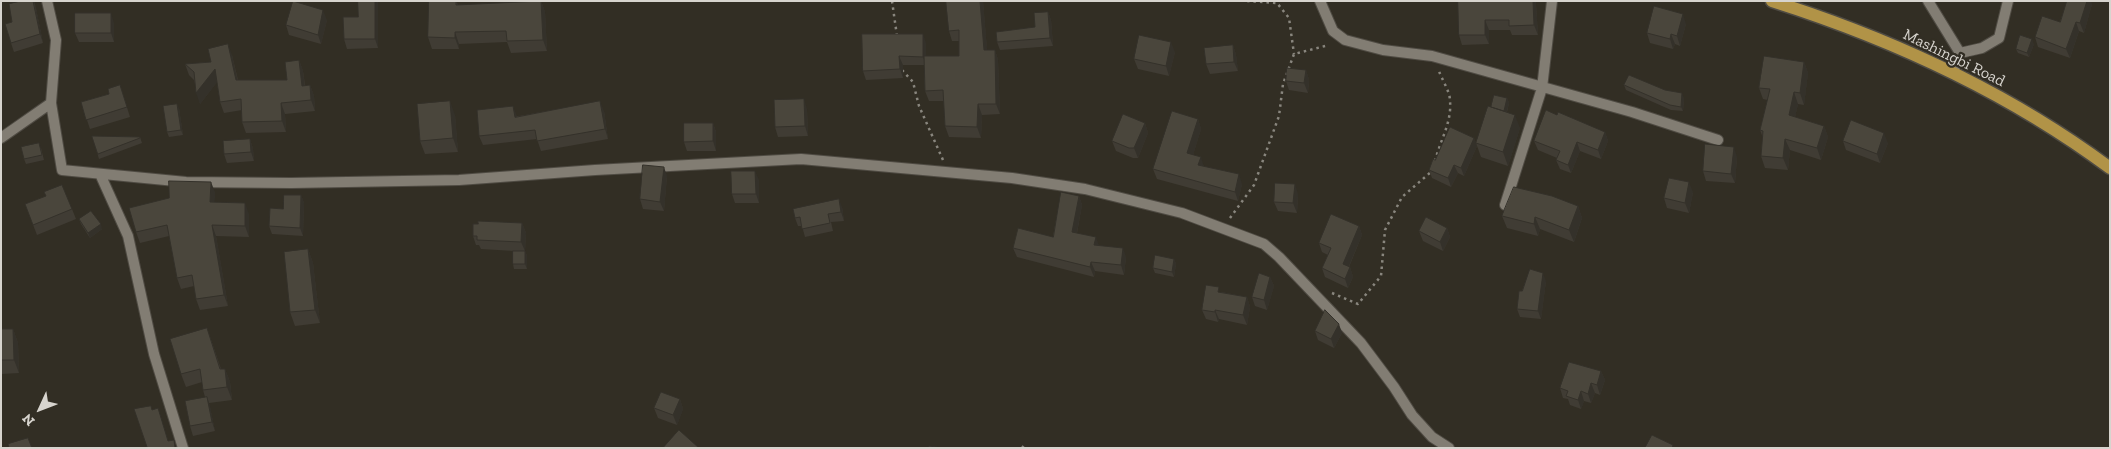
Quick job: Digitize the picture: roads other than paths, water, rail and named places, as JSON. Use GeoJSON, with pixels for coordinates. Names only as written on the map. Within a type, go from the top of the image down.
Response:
{"type":"FeatureCollection","features":[{"type":"Feature","properties":{"kind":"main road","name":"Mashingbi Road"},"geometry":{"type":"LineString","coordinates":[[1772,1],[1858,32],[1953,73],[2046,126],[2110,168]]}},
{"type":"Feature","properties":{"kind":"street"},"geometry":{"type":"LineString","coordinates":[[47,1],[56,40],[51,103],[62,170],[186,182],[291,183],[450,180],[801,159],[1012,178],[1085,189],[1182,213],[1264,244],[1361,343],[1412,414],[1432,437],[1449,448]]}},
{"type":"Feature","properties":{"kind":"street"},"geometry":{"type":"LineString","coordinates":[[1320,1],[1333,31],[1345,40],[1383,50],[1432,56],[1632,112],[1718,140]]}},
{"type":"Feature","properties":{"kind":"street"},"geometry":{"type":"LineString","coordinates":[[1506,205],[1542,88],[1552,1]]}},
{"type":"Feature","properties":{"kind":"street"},"geometry":{"type":"LineString","coordinates":[[1928,1],[1960,52]]}},
{"type":"Feature","properties":{"kind":"street"},"geometry":{"type":"LineString","coordinates":[[1960,52],[1982,48],[1999,38],[2008,1]]}},
{"type":"Feature","properties":{"kind":"street"},"geometry":{"type":"LineString","coordinates":[[1953,73],[1960,52]]}},
{"type":"Feature","properties":{"kind":"street"},"geometry":{"type":"LineString","coordinates":[[1,138],[51,103]]}},
{"type":"Feature","properties":{"kind":"street"},"geometry":{"type":"LineString","coordinates":[[100,174],[128,236],[154,354],[183,448]]}}]}
